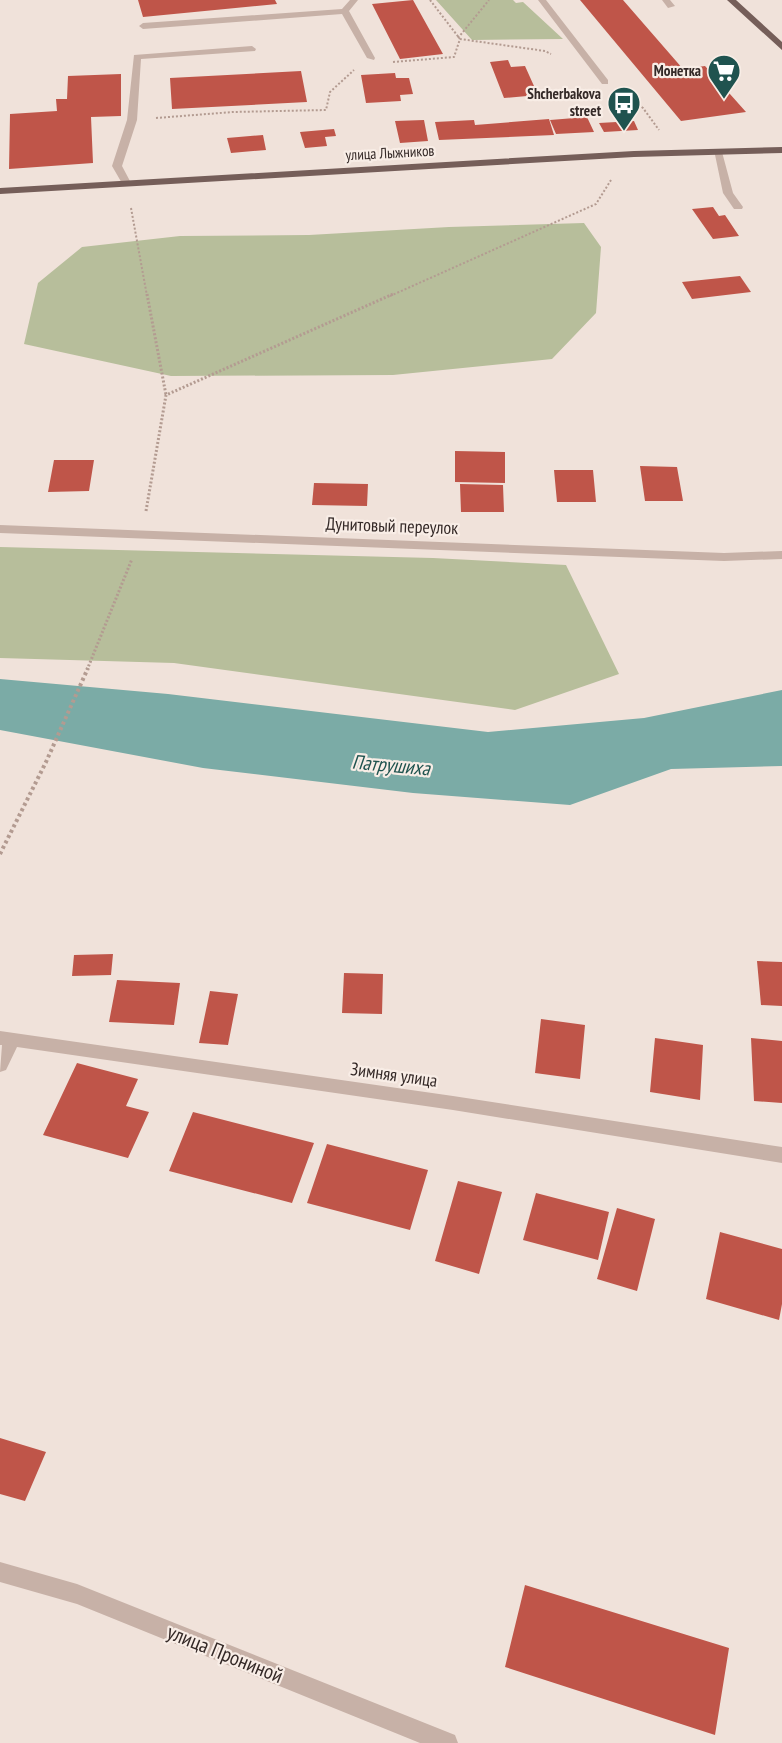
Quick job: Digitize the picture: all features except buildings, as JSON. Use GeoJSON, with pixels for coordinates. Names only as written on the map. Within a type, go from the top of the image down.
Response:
{"type":"FeatureCollection","features":[{"type":"Feature","properties":{"kind":"main road"},"geometry":{"type":"LineString","coordinates":[[731,0],[782,47]]}},
{"type":"Feature","properties":{"kind":"main road","name":"улица Лыжников"},"geometry":{"type":"LineString","coordinates":[[0,191],[634,154],[782,150]]}},
{"type":"Feature","properties":{"kind":"street"},"geometry":{"type":"LineString","coordinates":[[143,26],[345,11],[354,0]]}},
{"type":"Feature","properties":{"kind":"street"},"geometry":{"type":"LineString","coordinates":[[542,0],[605,82]]}},
{"type":"Feature","properties":{"kind":"street"},"geometry":{"type":"LineString","coordinates":[[345,11],[371,58]]}},
{"type":"Feature","properties":{"kind":"street"},"geometry":{"type":"LineString","coordinates":[[126,183],[117,166],[132,120],[137,57],[252,49]]}},
{"type":"Feature","properties":{"kind":"street"},"geometry":{"type":"LineString","coordinates":[[717,152],[728,193],[738,207]]}},
{"type":"Feature","properties":{"kind":"street","name":"Дунитовый переулок"},"geometry":{"type":"LineString","coordinates":[[0,529],[724,557],[782,555]]}},
{"type":"Feature","properties":{"kind":"street"},"geometry":{"type":"LineString","coordinates":[[0,1065],[7,1039]]}},
{"type":"Feature","properties":{"kind":"street","name":"Зимняя улица"},"geometry":{"type":"LineString","coordinates":[[7,1039],[453,1103],[782,1155]]}},
{"type":"Feature","properties":{"kind":"street","name":"улица Прониной"},"geometry":{"type":"LineString","coordinates":[[0,1572],[77,1594],[447,1743]]}},
{"type":"Feature","properties":{"kind":"path"},"geometry":{"type":"LineString","coordinates":[[430,0],[459,38],[545,51],[555,56]]}},
{"type":"Feature","properties":{"kind":"path"},"geometry":{"type":"LineString","coordinates":[[362,64],[454,57],[459,38],[489,0]]}},
{"type":"Feature","properties":{"kind":"path"},"geometry":{"type":"LineString","coordinates":[[132,120],[233,112],[326,110],[330,92],[344,77],[371,58]]}},
{"type":"Feature","properties":{"kind":"path"},"geometry":{"type":"LineString","coordinates":[[643,108],[660,132]]}},
{"type":"Feature","properties":{"kind":"path"},"geometry":{"type":"LineString","coordinates":[[166,395],[596,204],[615,174]]}},
{"type":"Feature","properties":{"kind":"path"},"geometry":{"type":"LineString","coordinates":[[0,854],[46,762],[88,668],[142,534],[166,395],[126,183]]}},
{"type":"Feature","properties":{"kind":"green space"},"geometry":{"type":"Polygon","coordinates":[[[436,0],[523,2],[563,39],[472,40],[436,0]]]}},
{"type":"Feature","properties":{"kind":"green space"},"geometry":{"type":"Polygon","coordinates":[[[584,223],[601,247],[596,313],[552,359],[393,375],[171,376],[24,344],[38,283],[82,247],[180,236],[309,235],[449,227],[584,223]]]}},
{"type":"Feature","properties":{"kind":"green space"},"geometry":{"type":"Polygon","coordinates":[[[0,547],[433,558],[566,565],[619,674],[515,710],[174,663],[0,658],[0,547]]]}},
{"type":"Feature","properties":{"kind":"water","name":"Патрушиха"},"geometry":{"type":"Polygon","coordinates":[[[0,679],[168,694],[488,732],[644,718],[782,690],[782,766],[671,769],[570,805],[413,793],[203,768],[0,730],[0,679]]]}},
{"type":"Feature","properties":{"kind":"place","name":"Монетка"},"geometry":{"type":"Point","coordinates":[724,100]}},
{"type":"Feature","properties":{"kind":"place","name":"Shcherbakova street"},"geometry":{"type":"Point","coordinates":[624,132]}}]}
